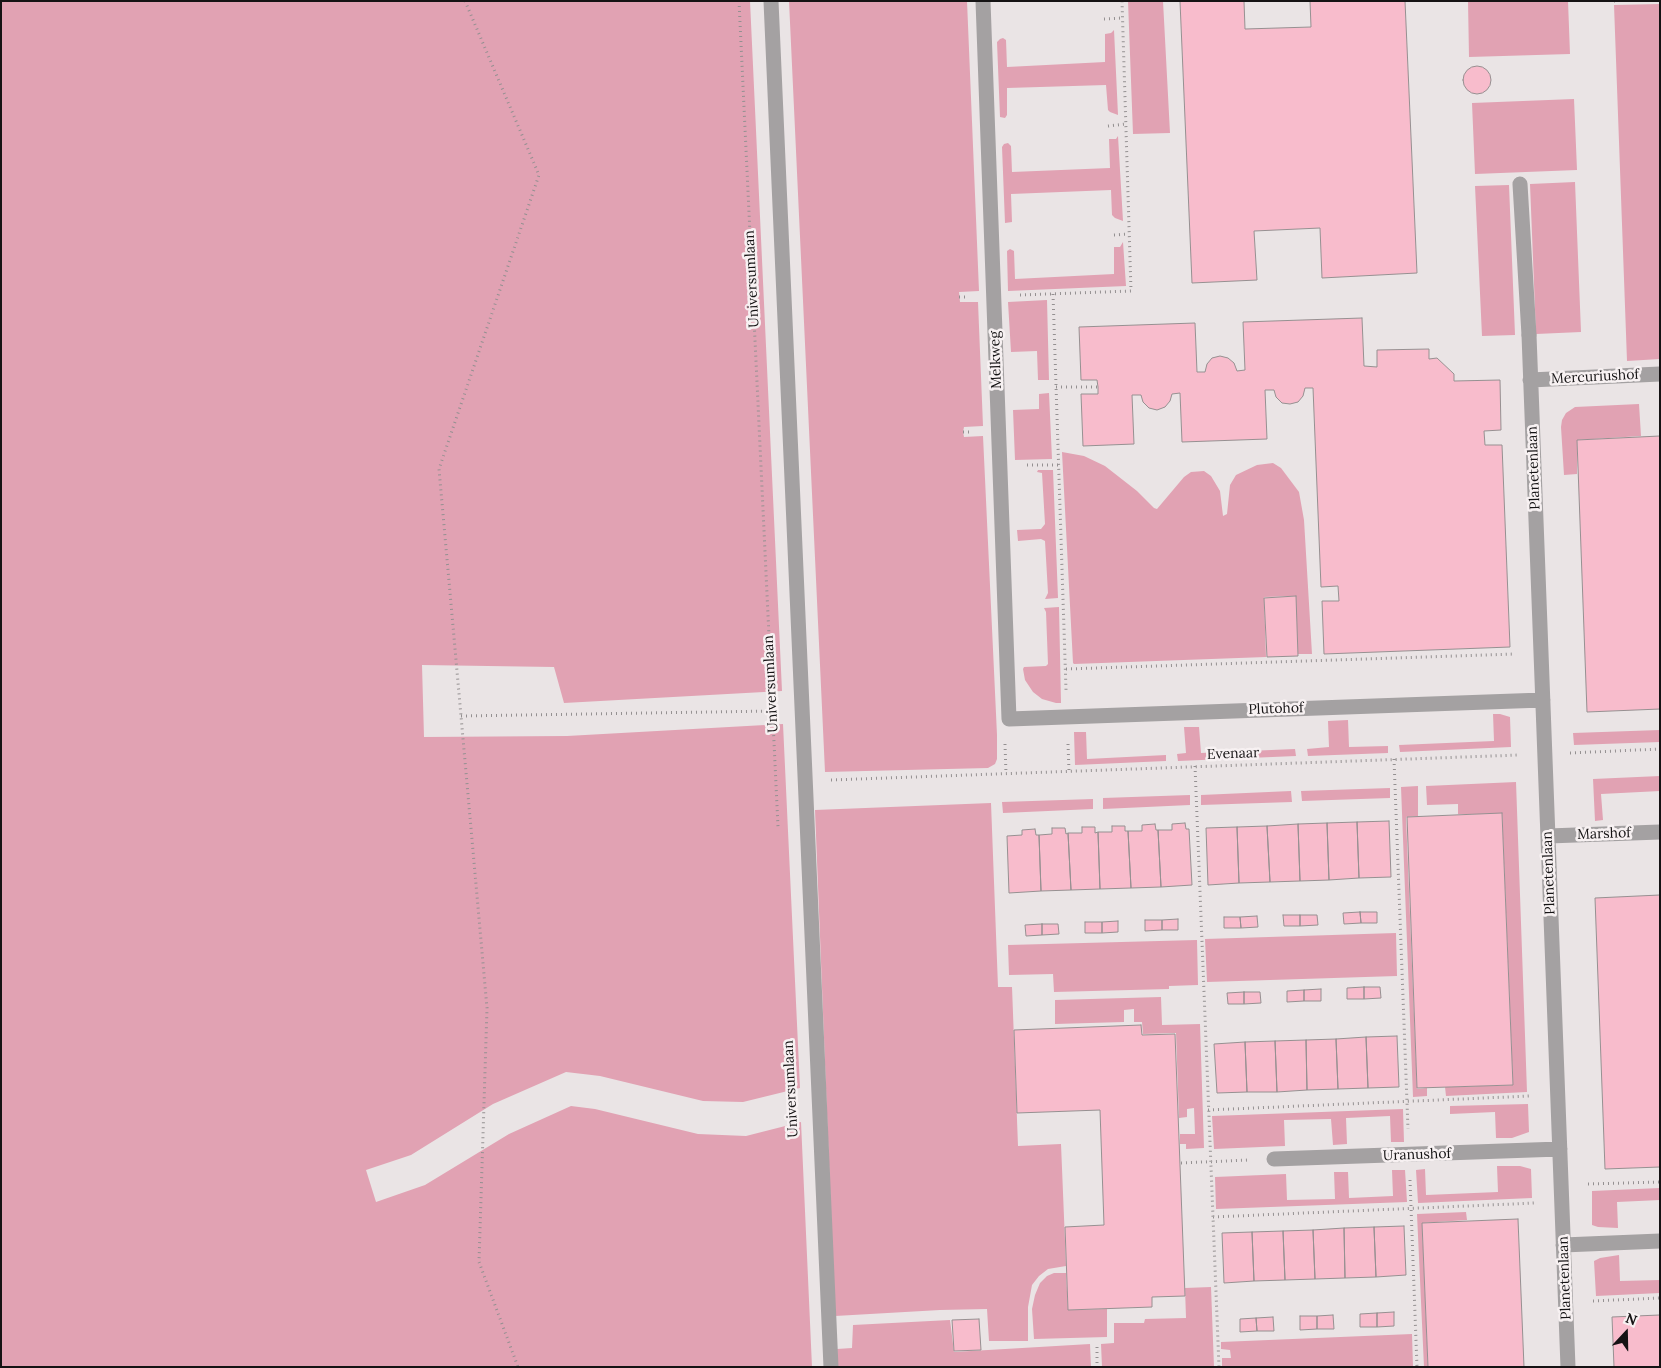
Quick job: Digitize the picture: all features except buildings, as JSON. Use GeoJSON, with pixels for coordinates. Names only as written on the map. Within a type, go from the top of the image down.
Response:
{"type":"FeatureCollection","features":[{"type":"Feature","properties":{"kind":"street","name":"Universumlaan"},"geometry":{"type":"LineString","coordinates":[[771,1],[831,1367]]}},
{"type":"Feature","properties":{"kind":"street","name":"Melkweg"},"geometry":{"type":"LineString","coordinates":[[983,1],[1009,719]]}},
{"type":"Feature","properties":{"kind":"street","name":"Planetenlaan"},"geometry":{"type":"LineString","coordinates":[[1520,184],[1529,335],[1568,1367]]}},
{"type":"Feature","properties":{"kind":"street","name":"Mercuriushof"},"geometry":{"type":"LineString","coordinates":[[1530,380],[1613,369],[1660,374]]}},
{"type":"Feature","properties":{"kind":"street","name":"Plutohof"},"geometry":{"type":"LineString","coordinates":[[1009,719],[1543,700]]}},
{"type":"Feature","properties":{"kind":"street","name":"Marshof"},"geometry":{"type":"LineString","coordinates":[[1548,836],[1660,832]]}},
{"type":"Feature","properties":{"kind":"street","name":"Uranushof"},"geometry":{"type":"LineString","coordinates":[[1274,1159],[1560,1149]]}},
{"type":"Feature","properties":{"kind":"street"},"geometry":{"type":"LineString","coordinates":[[1564,1244],[1660,1241]]}},
{"type":"Feature","properties":{"kind":"path"},"geometry":{"type":"LineString","coordinates":[[464,1],[539,174],[439,469],[487,1008],[479,1262],[518,1367]]}},
{"type":"Feature","properties":{"kind":"path","name":"Universumlaan"},"geometry":{"type":"LineString","coordinates":[[739,1],[778,832]]}},
{"type":"Feature","properties":{"kind":"path"},"geometry":{"type":"LineString","coordinates":[[959,297],[1131,291],[1122,1]]}},
{"type":"Feature","properties":{"kind":"path"},"geometry":{"type":"LineString","coordinates":[[1614,2],[1619,1]]}},
{"type":"Feature","properties":{"kind":"path"},"geometry":{"type":"LineString","coordinates":[[1104,19],[1122,18]]}},
{"type":"Feature","properties":{"kind":"path"},"geometry":{"type":"LineString","coordinates":[[1108,126],[1126,124]]}},
{"type":"Feature","properties":{"kind":"path"},"geometry":{"type":"LineString","coordinates":[[1114,235],[1130,234]]}},
{"type":"Feature","properties":{"kind":"path"},"geometry":{"type":"LineString","coordinates":[[1053,294],[1069,772]]}},
{"type":"Feature","properties":{"kind":"path"},"geometry":{"type":"LineString","coordinates":[[1056,387],[1098,387]]}},
{"type":"Feature","properties":{"kind":"path"},"geometry":{"type":"LineString","coordinates":[[1066,669],[1541,653]]}},
{"type":"Feature","properties":{"kind":"path"},"geometry":{"type":"LineString","coordinates":[[461,716],[772,711]]}},
{"type":"Feature","properties":{"kind":"path","name":"Evenaar"},"geometry":{"type":"LineString","coordinates":[[806,781],[1660,749]]}},
{"type":"Feature","properties":{"kind":"path"},"geometry":{"type":"LineString","coordinates":[[1394,759],[1417,1367]]}},
{"type":"Feature","properties":{"kind":"path"},"geometry":{"type":"LineString","coordinates":[[1195,766],[1219,1367]]}},
{"type":"Feature","properties":{"kind":"path"},"geometry":{"type":"LineString","coordinates":[[1208,1110],[1558,1095]]}},
{"type":"Feature","properties":{"kind":"path"},"geometry":{"type":"LineString","coordinates":[[1181,1163],[1274,1159]]}},
{"type":"Feature","properties":{"kind":"path"},"geometry":{"type":"LineString","coordinates":[[1213,1217],[1537,1203],[1584,1184],[1660,1182]]}},
{"type":"Feature","properties":{"kind":"path"},"geometry":{"type":"LineString","coordinates":[[1097,1346],[1097,1367]]}},
{"type":"Feature","properties":{"kind":"shaded area"},"geometry":{"type":"Polygon","coordinates":[[[1,1],[750,1],[782,691],[564,703],[554,667],[422,665],[424,737],[567,736],[783,724],[800,1088],[743,1102],[703,1101],[600,1076],[566,1072],[493,1104],[411,1155],[366,1170],[376,1202],[425,1185],[509,1134],[571,1106],[595,1109],[698,1134],[746,1136],[801,1122],[812,1367],[1,1367],[1,1]]]}},
{"type":"Feature","properties":{"kind":"shaded area"},"geometry":{"type":"Polygon","coordinates":[[[789,1],[967,1],[979,291],[959,292],[960,302],[978,302],[983,426],[964,427],[963,432],[964,437],[983,436],[997,735],[997,759],[995,764],[988,768],[825,772],[789,1]]]}},
{"type":"Feature","properties":{"kind":"shaded area"},"geometry":{"type":"Polygon","coordinates":[[[1128,1],[1163,1],[1170,133],[1133,134],[1128,1]]]}},
{"type":"Feature","properties":{"kind":"shaded area"},"geometry":{"type":"Polygon","coordinates":[[[1468,1],[1568,1],[1570,54],[1469,57],[1468,1]]]}},
{"type":"Feature","properties":{"kind":"shaded area"},"geometry":{"type":"Polygon","coordinates":[[[1660,4],[1660,359],[1627,361],[1614,5],[1660,4]]]}},
{"type":"Feature","properties":{"kind":"shaded area"},"geometry":{"type":"Polygon","coordinates":[[[1114,30],[1118,115],[1108,110],[1106,85],[1007,88],[1007,115],[1005,118],[1000,117],[997,42],[1000,39],[1006,40],[1007,67],[1105,62],[1105,34],[1111,33],[1114,30]]]}},
{"type":"Feature","properties":{"kind":"shaded area"},"geometry":{"type":"Polygon","coordinates":[[[1574,99],[1577,170],[1475,174],[1472,103],[1574,99]]]}},
{"type":"Feature","properties":{"kind":"shaded area"},"geometry":{"type":"Polygon","coordinates":[[[1118,136],[1123,221],[1112,215],[1111,190],[1011,194],[1012,222],[1005,223],[1002,147],[1004,144],[1008,143],[1011,146],[1012,172],[1110,168],[1109,139],[1116,139],[1118,136]]]}},
{"type":"Feature","properties":{"kind":"shaded area"},"geometry":{"type":"Polygon","coordinates":[[[1575,182],[1581,332],[1536,334],[1530,184],[1575,182]]]}},
{"type":"Feature","properties":{"kind":"shaded area"},"geometry":{"type":"Polygon","coordinates":[[[1509,185],[1515,335],[1482,336],[1475,186],[1509,185]]]}},
{"type":"Feature","properties":{"kind":"shaded area"},"geometry":{"type":"Polygon","coordinates":[[[1123,242],[1126,286],[1008,291],[1007,251],[1010,249],[1014,251],[1015,279],[1114,274],[1114,247],[1120,247],[1123,242]]]}},
{"type":"Feature","properties":{"kind":"shaded area"},"geometry":{"type":"Polygon","coordinates":[[[1047,300],[1049,380],[1038,380],[1037,351],[1011,352],[1008,302],[1047,300]]]}},
{"type":"Feature","properties":{"kind":"shaded area"},"geometry":{"type":"Polygon","coordinates":[[[1049,393],[1052,459],[1015,460],[1013,410],[1039,409],[1039,394],[1049,393]]]}},
{"type":"Feature","properties":{"kind":"shaded area"},"geometry":{"type":"Polygon","coordinates":[[[1639,404],[1641,436],[1577,440],[1577,474],[1564,475],[1561,427],[1566,413],[1575,407],[1639,404]]]}},
{"type":"Feature","properties":{"kind":"shaded area"},"geometry":{"type":"Polygon","coordinates":[[[1062,452],[1084,456],[1105,466],[1157,509],[1184,477],[1191,472],[1204,471],[1211,476],[1220,491],[1223,516],[1227,514],[1230,485],[1236,475],[1257,465],[1273,463],[1281,468],[1299,492],[1304,520],[1312,654],[1298,654],[1295,596],[1264,597],[1266,657],[1074,664],[1062,452]]]}},
{"type":"Feature","properties":{"kind":"shaded area"},"geometry":{"type":"Polygon","coordinates":[[[1038,470],[1053,470],[1058,598],[1045,599],[1048,593],[1045,541],[1041,539],[1018,541],[1017,530],[1041,529],[1045,524],[1042,473],[1037,472],[1038,470]]]}},
{"type":"Feature","properties":{"kind":"shaded area"},"geometry":{"type":"Polygon","coordinates":[[[1059,607],[1061,703],[1056,703],[1042,699],[1033,692],[1025,680],[1023,669],[1024,667],[1046,666],[1048,664],[1046,612],[1044,608],[1059,607]]]}},
{"type":"Feature","properties":{"kind":"shaded area"},"geometry":{"type":"Polygon","coordinates":[[[1493,714],[1510,717],[1511,747],[1400,752],[1399,745],[1494,741],[1493,714]]]}},
{"type":"Feature","properties":{"kind":"shaded area"},"geometry":{"type":"Polygon","coordinates":[[[1348,720],[1349,747],[1388,746],[1388,753],[1308,756],[1307,749],[1329,747],[1328,721],[1348,720]]]}},
{"type":"Feature","properties":{"kind":"shaded area"},"geometry":{"type":"Polygon","coordinates":[[[1184,727],[1199,727],[1201,753],[1295,749],[1296,756],[1178,761],[1177,754],[1186,753],[1184,727]]]}},
{"type":"Feature","properties":{"kind":"shaded area"},"geometry":{"type":"Polygon","coordinates":[[[1660,730],[1660,742],[1574,745],[1573,733],[1660,730]]]}},
{"type":"Feature","properties":{"kind":"shaded area"},"geometry":{"type":"Polygon","coordinates":[[[1074,732],[1086,732],[1087,759],[1166,755],[1166,761],[1075,765],[1074,732]]]}},
{"type":"Feature","properties":{"kind":"shaded area"},"geometry":{"type":"Polygon","coordinates":[[[1660,776],[1660,791],[1601,794],[1603,820],[1595,821],[1593,779],[1660,776]]]}},
{"type":"Feature","properties":{"kind":"shaded area"},"geometry":{"type":"Polygon","coordinates":[[[1516,782],[1527,1092],[1446,1096],[1445,1087],[1513,1085],[1502,814],[1458,814],[1458,804],[1427,805],[1426,786],[1516,782]]]}},
{"type":"Feature","properties":{"kind":"shaded area"},"geometry":{"type":"Polygon","coordinates":[[[1418,786],[1418,816],[1406,817],[1417,1089],[1427,1088],[1427,1096],[1413,1097],[1401,787],[1418,786]]]}},
{"type":"Feature","properties":{"kind":"shaded area"},"geometry":{"type":"Polygon","coordinates":[[[1390,788],[1390,798],[1302,801],[1301,791],[1390,788]]]}},
{"type":"Feature","properties":{"kind":"shaded area"},"geometry":{"type":"Polygon","coordinates":[[[1291,791],[1292,802],[1201,805],[1201,795],[1291,791]]]}},
{"type":"Feature","properties":{"kind":"shaded area"},"geometry":{"type":"Polygon","coordinates":[[[1190,795],[1190,805],[1103,809],[1103,798],[1190,795]]]}},
{"type":"Feature","properties":{"kind":"shaded area"},"geometry":{"type":"Polygon","coordinates":[[[1093,799],[1093,809],[1003,813],[1002,802],[1093,799]]]}},
{"type":"Feature","properties":{"kind":"shaded area"},"geometry":{"type":"Polygon","coordinates":[[[991,803],[998,987],[1012,987],[1018,1146],[1061,1144],[1066,1266],[1048,1269],[1032,1285],[1028,1307],[1028,1341],[989,1341],[987,1309],[835,1316],[815,810],[991,803]]]}},
{"type":"Feature","properties":{"kind":"shaded area"},"geometry":{"type":"Polygon","coordinates":[[[1396,933],[1397,976],[1207,982],[1205,939],[1396,933]]]}},
{"type":"Feature","properties":{"kind":"shaded area"},"geometry":{"type":"Polygon","coordinates":[[[1197,940],[1198,985],[1169,986],[1169,989],[1054,992],[1053,974],[1009,975],[1008,945],[1197,940]]]}},
{"type":"Feature","properties":{"kind":"shaded area"},"geometry":{"type":"Polygon","coordinates":[[[1161,997],[1162,1025],[1200,1024],[1204,1148],[1186,1149],[1186,1144],[1180,1144],[1180,1134],[1195,1134],[1194,1108],[1187,1109],[1187,1117],[1179,1118],[1176,1033],[1143,1034],[1142,1022],[1134,1022],[1134,1009],[1124,1010],[1124,1022],[1055,1024],[1055,1000],[1161,997]]]}},
{"type":"Feature","properties":{"kind":"shaded area"},"geometry":{"type":"Polygon","coordinates":[[[1528,1104],[1529,1132],[1512,1138],[1496,1138],[1495,1112],[1450,1114],[1450,1106],[1528,1104]]]}},
{"type":"Feature","properties":{"kind":"shaded area"},"geometry":{"type":"Polygon","coordinates":[[[1403,1109],[1404,1142],[1391,1142],[1390,1116],[1346,1118],[1347,1144],[1333,1145],[1331,1119],[1284,1120],[1285,1146],[1214,1149],[1212,1116],[1403,1109]]]}},
{"type":"Feature","properties":{"kind":"shaded area"},"geometry":{"type":"Polygon","coordinates":[[[1497,1166],[1520,1166],[1531,1169],[1532,1198],[1418,1203],[1416,1170],[1425,1169],[1426,1195],[1498,1192],[1497,1166]]]}},
{"type":"Feature","properties":{"kind":"shaded area"},"geometry":{"type":"Polygon","coordinates":[[[1392,1170],[1405,1170],[1407,1202],[1216,1209],[1215,1177],[1286,1174],[1287,1200],[1335,1199],[1334,1172],[1348,1172],[1349,1198],[1393,1196],[1392,1170]]]}},
{"type":"Feature","properties":{"kind":"shaded area"},"geometry":{"type":"Polygon","coordinates":[[[1660,1188],[1660,1200],[1617,1202],[1618,1228],[1592,1225],[1592,1191],[1660,1188]]]}},
{"type":"Feature","properties":{"kind":"shaded area"},"geometry":{"type":"Polygon","coordinates":[[[1466,1212],[1467,1220],[1422,1223],[1428,1367],[1424,1367],[1417,1214],[1466,1212]]]}},
{"type":"Feature","properties":{"kind":"shaded area"},"geometry":{"type":"Polygon","coordinates":[[[1619,1255],[1620,1281],[1660,1280],[1660,1293],[1596,1296],[1594,1261],[1600,1258],[1619,1255]]]}},
{"type":"Feature","properties":{"kind":"shaded area"},"geometry":{"type":"Polygon","coordinates":[[[1054,1273],[1066,1273],[1068,1310],[1107,1309],[1107,1337],[1034,1339],[1032,1309],[1035,1295],[1040,1283],[1047,1276],[1054,1273]]]}},
{"type":"Feature","properties":{"kind":"shaded area"},"geometry":{"type":"Polygon","coordinates":[[[1211,1287],[1214,1367],[1102,1367],[1101,1344],[1114,1343],[1114,1323],[1144,1323],[1145,1319],[1186,1318],[1185,1288],[1211,1287]]]}},
{"type":"Feature","properties":{"kind":"shaded area"},"geometry":{"type":"Polygon","coordinates":[[[950,1320],[954,1352],[1090,1344],[1091,1367],[838,1367],[837,1349],[852,1348],[853,1325],[950,1320]]]}},
{"type":"Feature","properties":{"kind":"shaded area"},"geometry":{"type":"Polygon","coordinates":[[[1412,1334],[1413,1367],[1222,1367],[1222,1358],[1231,1358],[1230,1350],[1221,1349],[1221,1342],[1412,1334]]]}}]}
